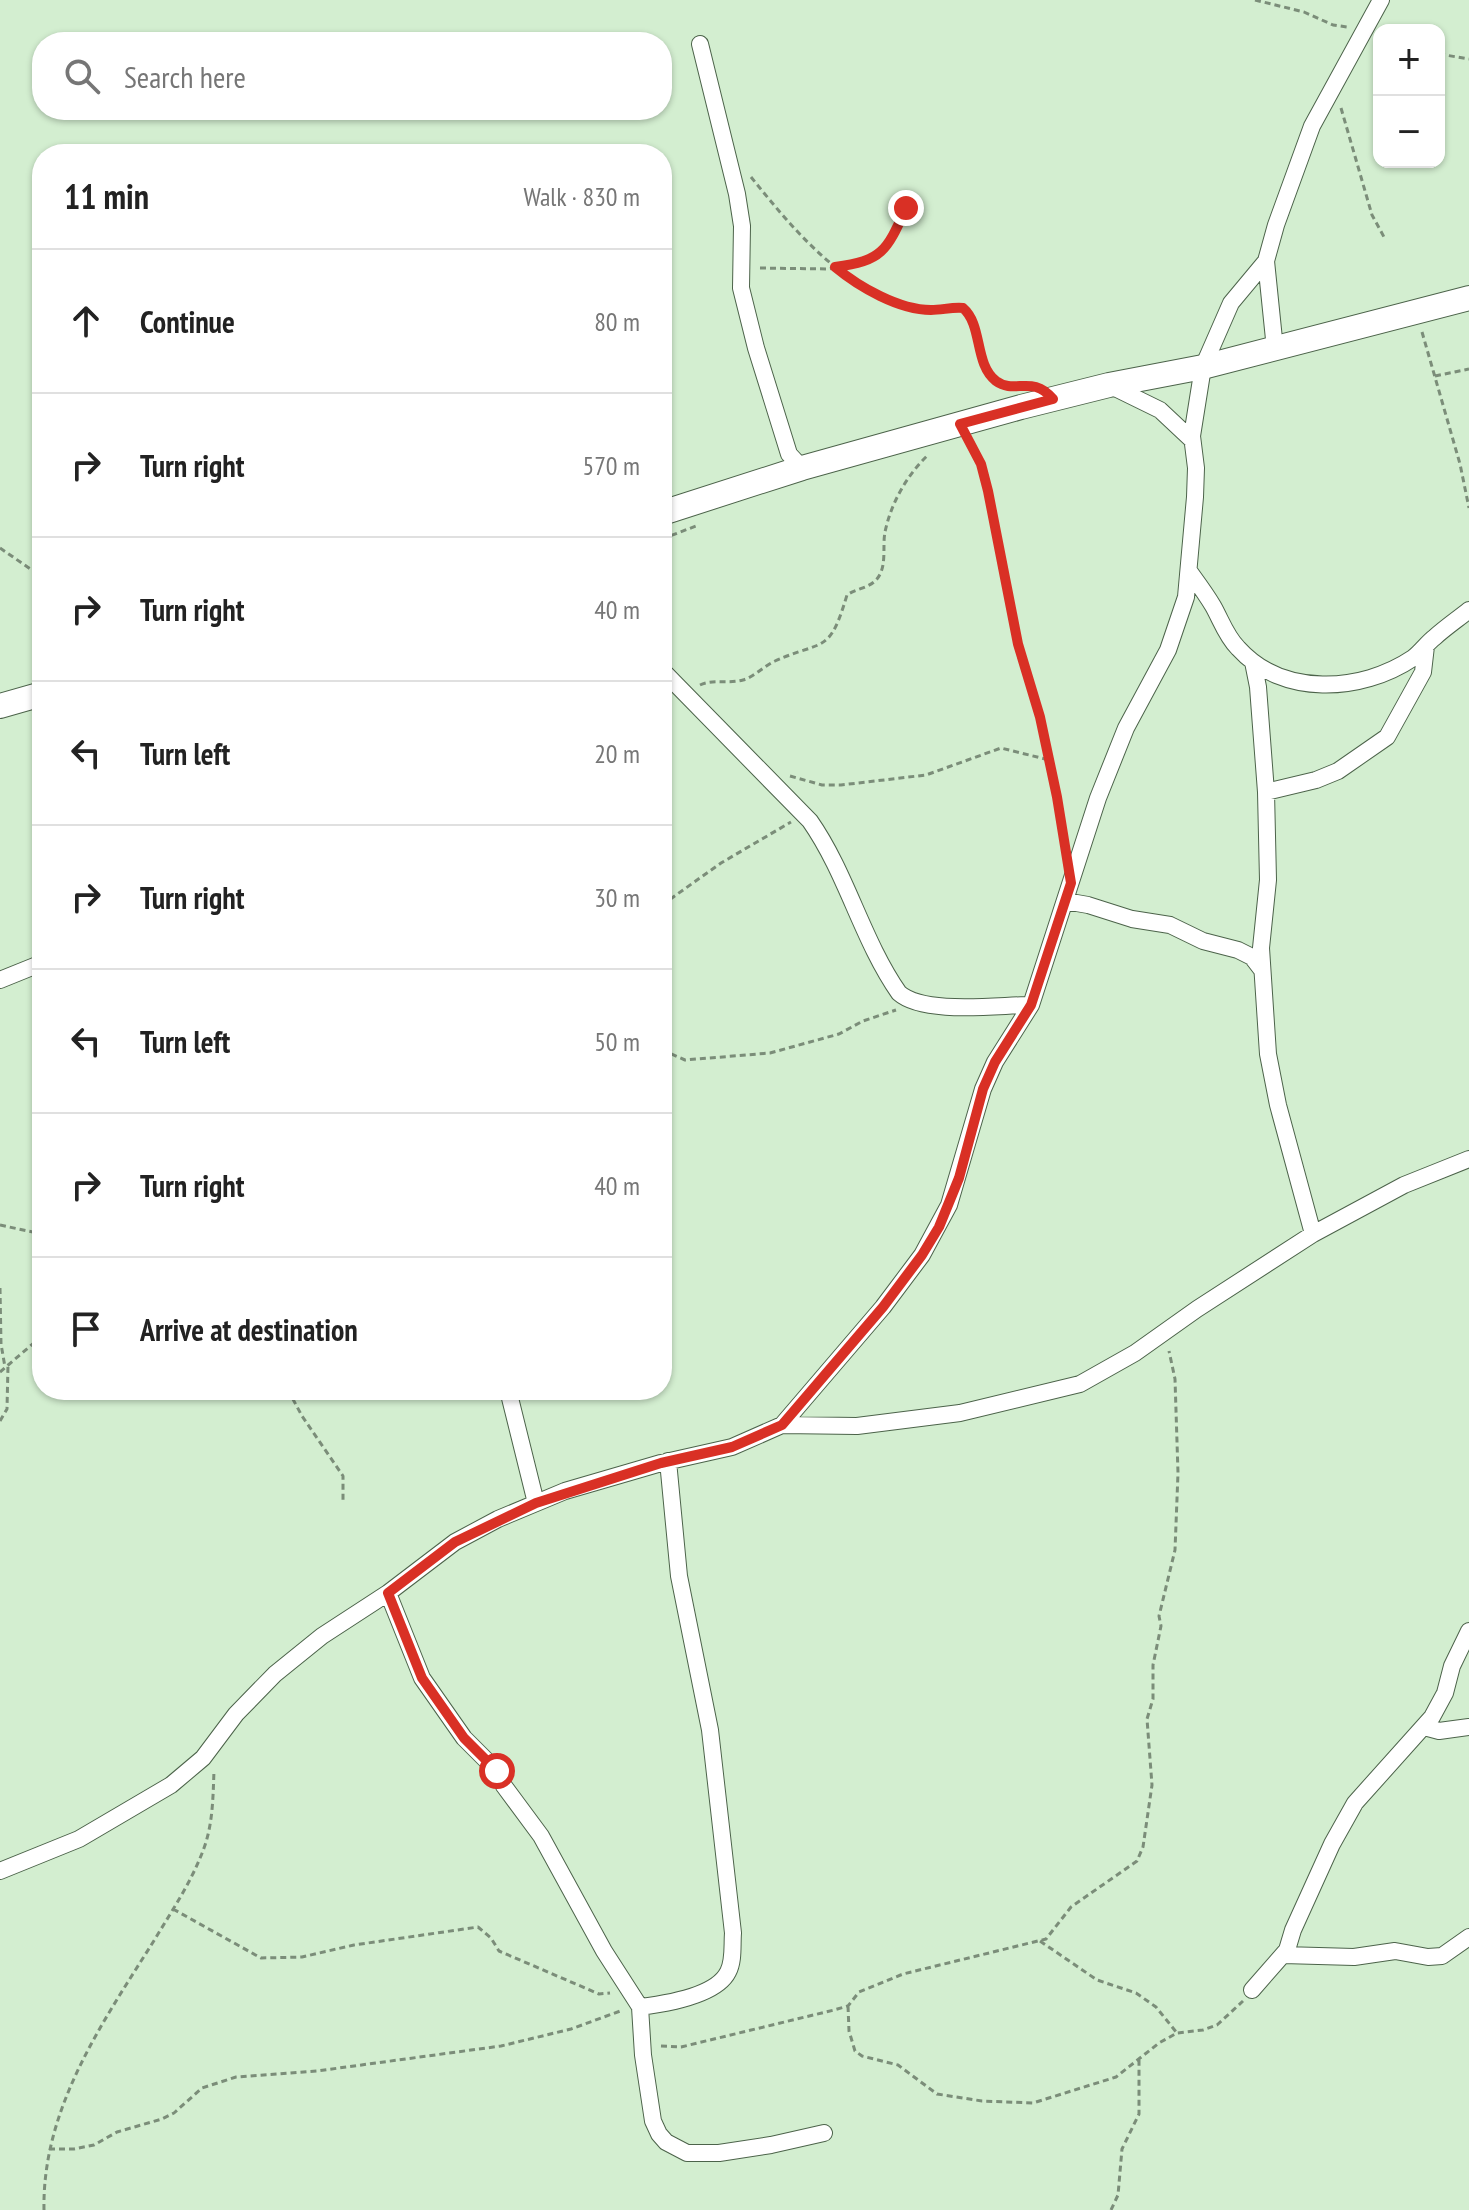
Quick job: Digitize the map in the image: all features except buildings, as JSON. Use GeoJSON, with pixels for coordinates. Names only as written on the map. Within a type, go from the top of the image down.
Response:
{"type":"FeatureCollection","features":[{"type":"Feature","properties":{"kind":"street"},"geometry":{"type":"LineString","coordinates":[[782,1425],[883,1307],[939,1227],[959,1178],[983,1089],[995,1062],[1031,1005],[1098,798],[1126,728],[1168,650],[1186,597],[1196,468],[1192,440],[1195,400],[1203,367],[1231,303],[1266,261],[1294,171],[1312,126],[1381,0]]}},
{"type":"Feature","properties":{"kind":"street"},"geometry":{"type":"LineString","coordinates":[[700,44],[737,194],[742,226],[741,288],[789,454],[802,468]]}},
{"type":"Feature","properties":{"kind":"street"},"geometry":{"type":"LineString","coordinates":[[1266,261],[1275,349]]}},
{"type":"Feature","properties":{"kind":"street"},"geometry":{"type":"LineString","coordinates":[[672,510],[802,468],[960,424],[1109,385],[1203,367],[1469,298]]}},
{"type":"Feature","properties":{"kind":"street"},"geometry":{"type":"LineString","coordinates":[[1109,385],[1160,410],[1192,440]]}},
{"type":"Feature","properties":{"kind":"street"},"geometry":{"type":"LineString","coordinates":[[1189,571],[1237,647],[1275,677],[1290,682],[1344,683],[1383,674],[1413,657],[1469,610]]}},
{"type":"Feature","properties":{"kind":"street"},"geometry":{"type":"LineString","coordinates":[[1266,792],[1316,780],[1338,771],[1387,737],[1423,672],[1426,646]]}},
{"type":"Feature","properties":{"kind":"street"},"geometry":{"type":"LineString","coordinates":[[1253,662],[1258,687],[1266,792],[1268,880],[1261,948],[1268,1054],[1278,1105],[1313,1234]]}},
{"type":"Feature","properties":{"kind":"street"},"geometry":{"type":"LineString","coordinates":[[672,680],[760,768],[821,836],[857,916],[894,985],[907,1000],[937,1006],[1031,1005]]}},
{"type":"Feature","properties":{"kind":"street"},"geometry":{"type":"LineString","coordinates":[[0,706],[32,697]]}},
{"type":"Feature","properties":{"kind":"street"},"geometry":{"type":"LineString","coordinates":[[1065,901],[1132,919],[1170,925],[1203,941],[1238,950],[1252,957],[1262,970]]}},
{"type":"Feature","properties":{"kind":"street"},"geometry":{"type":"LineString","coordinates":[[0,980],[32,967]]}},
{"type":"Feature","properties":{"kind":"street"},"geometry":{"type":"LineString","coordinates":[[0,1871],[79,1839],[171,1785],[203,1758],[236,1714],[275,1674],[322,1636],[388,1593],[455,1542],[536,1503],[668,1461],[732,1447],[782,1425],[857,1426],[960,1413],[1080,1384],[1135,1353],[1313,1234],[1404,1185],[1469,1159]]}},
{"type":"Feature","properties":{"kind":"street"},"geometry":{"type":"LineString","coordinates":[[510,1400],[536,1503]]}},
{"type":"Feature","properties":{"kind":"street"},"geometry":{"type":"LineString","coordinates":[[636,2001],[667,2004],[704,1992],[721,1981],[731,1964],[733,1933],[710,1730],[679,1576],[668,1461]]}},
{"type":"Feature","properties":{"kind":"street"},"geometry":{"type":"LineString","coordinates":[[388,1593],[422,1678],[464,1738],[497,1771],[504,1786],[541,1836],[604,1951],[636,2001],[653,2121],[666,2142],[687,2153],[719,2153],[824,2133]]}},
{"type":"Feature","properties":{"kind":"street"},"geometry":{"type":"LineString","coordinates":[[1252,1990],[1283,1955],[1332,1844],[1355,1803],[1424,1727],[1445,1693],[1452,1666],[1469,1631]]}},
{"type":"Feature","properties":{"kind":"street"},"geometry":{"type":"LineString","coordinates":[[1424,1727],[1439,1731],[1469,1727]]}},
{"type":"Feature","properties":{"kind":"street"},"geometry":{"type":"LineString","coordinates":[[1283,1955],[1354,1957],[1395,1951],[1428,1957],[1442,1956],[1469,1937]]}},
{"type":"Feature","properties":{"kind":"path"},"geometry":{"type":"LineString","coordinates":[[1255,0],[1362,31]]}},
{"type":"Feature","properties":{"kind":"path"},"geometry":{"type":"LineString","coordinates":[[1445,55],[1469,59]]}},
{"type":"Feature","properties":{"kind":"path"},"geometry":{"type":"LineString","coordinates":[[1334,86],[1372,215],[1384,237]]}},
{"type":"Feature","properties":{"kind":"path"},"geometry":{"type":"LineString","coordinates":[[749,173],[777,211],[856,283],[897,303],[928,311],[963,308],[969,313],[989,373],[997,382],[1018,386]]}},
{"type":"Feature","properties":{"kind":"path"},"geometry":{"type":"LineString","coordinates":[[740,265],[765,269],[835,267],[873,258],[892,242],[906,208]]}},
{"type":"Feature","properties":{"kind":"path"},"geometry":{"type":"LineString","coordinates":[[1414,314],[1424,336],[1460,464],[1469,508]]}},
{"type":"Feature","properties":{"kind":"path"},"geometry":{"type":"LineString","coordinates":[[1435,376],[1469,369]]}},
{"type":"Feature","properties":{"kind":"path"},"geometry":{"type":"LineString","coordinates":[[960,424],[981,464],[997,528],[1018,644],[1040,717],[1049,760],[1071,883]]}},
{"type":"Feature","properties":{"kind":"path"},"geometry":{"type":"LineString","coordinates":[[682,690],[707,682],[726,684],[749,678],[768,664],[828,640],[836,628],[847,595],[876,581],[883,565],[884,535],[890,512],[909,478],[935,448]]}},
{"type":"Feature","properties":{"kind":"path"},"geometry":{"type":"LineString","coordinates":[[0,548],[32,570]]}},
{"type":"Feature","properties":{"kind":"path"},"geometry":{"type":"LineString","coordinates":[[760,768],[822,785],[841,785],[926,775],[1001,748],[1049,760]]}},
{"type":"Feature","properties":{"kind":"path"},"geometry":{"type":"LineString","coordinates":[[672,898],[721,863],[805,816]]}},
{"type":"Feature","properties":{"kind":"path"},"geometry":{"type":"LineString","coordinates":[[672,1054],[685,1060],[770,1053],[839,1034],[863,1021],[919,1003]]}},
{"type":"Feature","properties":{"kind":"path"},"geometry":{"type":"LineString","coordinates":[[0,1225],[32,1232]]}},
{"type":"Feature","properties":{"kind":"path"},"geometry":{"type":"LineString","coordinates":[[0,1288],[1,1344],[7,1366],[7,1409],[0,1421]]}},
{"type":"Feature","properties":{"kind":"path"},"geometry":{"type":"LineString","coordinates":[[641,2032],[660,2045],[681,2047],[848,2006],[859,1992],[903,1974],[1046,1939],[1071,1907],[1137,1861],[1143,1847],[1152,1770],[1147,1719],[1153,1699],[1153,1665],[1161,1626],[1161,1603],[1175,1550],[1178,1473],[1175,1379],[1173,1363],[1161,1334]]}},
{"type":"Feature","properties":{"kind":"path"},"geometry":{"type":"LineString","coordinates":[[0,1372],[32,1345]]}},
{"type":"Feature","properties":{"kind":"path"},"geometry":{"type":"LineString","coordinates":[[293,1400],[343,1476],[343,1501]]}},
{"type":"Feature","properties":{"kind":"path"},"geometry":{"type":"LineString","coordinates":[[44,2210],[43,2185],[49,2149],[64,2099],[187,1888],[204,1846],[211,1819],[215,1741]]}},
{"type":"Feature","properties":{"kind":"path"},"geometry":{"type":"LineString","coordinates":[[173,1909],[261,1958],[302,1957],[354,1945],[478,1927],[491,1938],[499,1951],[599,1994],[636,2001]]}},
{"type":"Feature","properties":{"kind":"path"},"geometry":{"type":"LineString","coordinates":[[1040,1941],[1097,1980],[1136,1993],[1156,2007],[1177,2033]]}},
{"type":"Feature","properties":{"kind":"path"},"geometry":{"type":"LineString","coordinates":[[848,2006],[849,2031],[855,2051],[862,2056],[898,2065],[937,2094],[1033,2103],[1116,2077],[1177,2033],[1217,2025],[1252,1990]]}},
{"type":"Feature","properties":{"kind":"path"},"geometry":{"type":"LineString","coordinates":[[49,2149],[94,2145],[117,2132],[162,2119],[174,2113],[202,2088],[236,2077],[317,2071],[501,2046],[571,2029],[636,2001]]}},
{"type":"Feature","properties":{"kind":"path"},"geometry":{"type":"LineString","coordinates":[[1111,2210],[1118,2195],[1122,2149],[1139,2114],[1139,2059]]}},
{"type":"Feature","properties":{"kind":"route"},"geometry":{"type":"LineString","coordinates":[[497,1771],[448,1719],[422,1678],[388,1593],[455,1542],[498,1519],[565,1491],[661,1463],[732,1447],[782,1425],[883,1307],[939,1227],[959,1178],[983,1089],[995,1062],[1031,1005],[1071,883],[1057,797],[1040,717],[1018,644],[997,528],[981,464],[960,424],[1053,399],[1045,389],[997,382],[989,373],[969,313],[963,308],[928,311],[886,300],[835,267],[854,265],[873,258],[885,249],[892,242],[906,208]]}}]}
